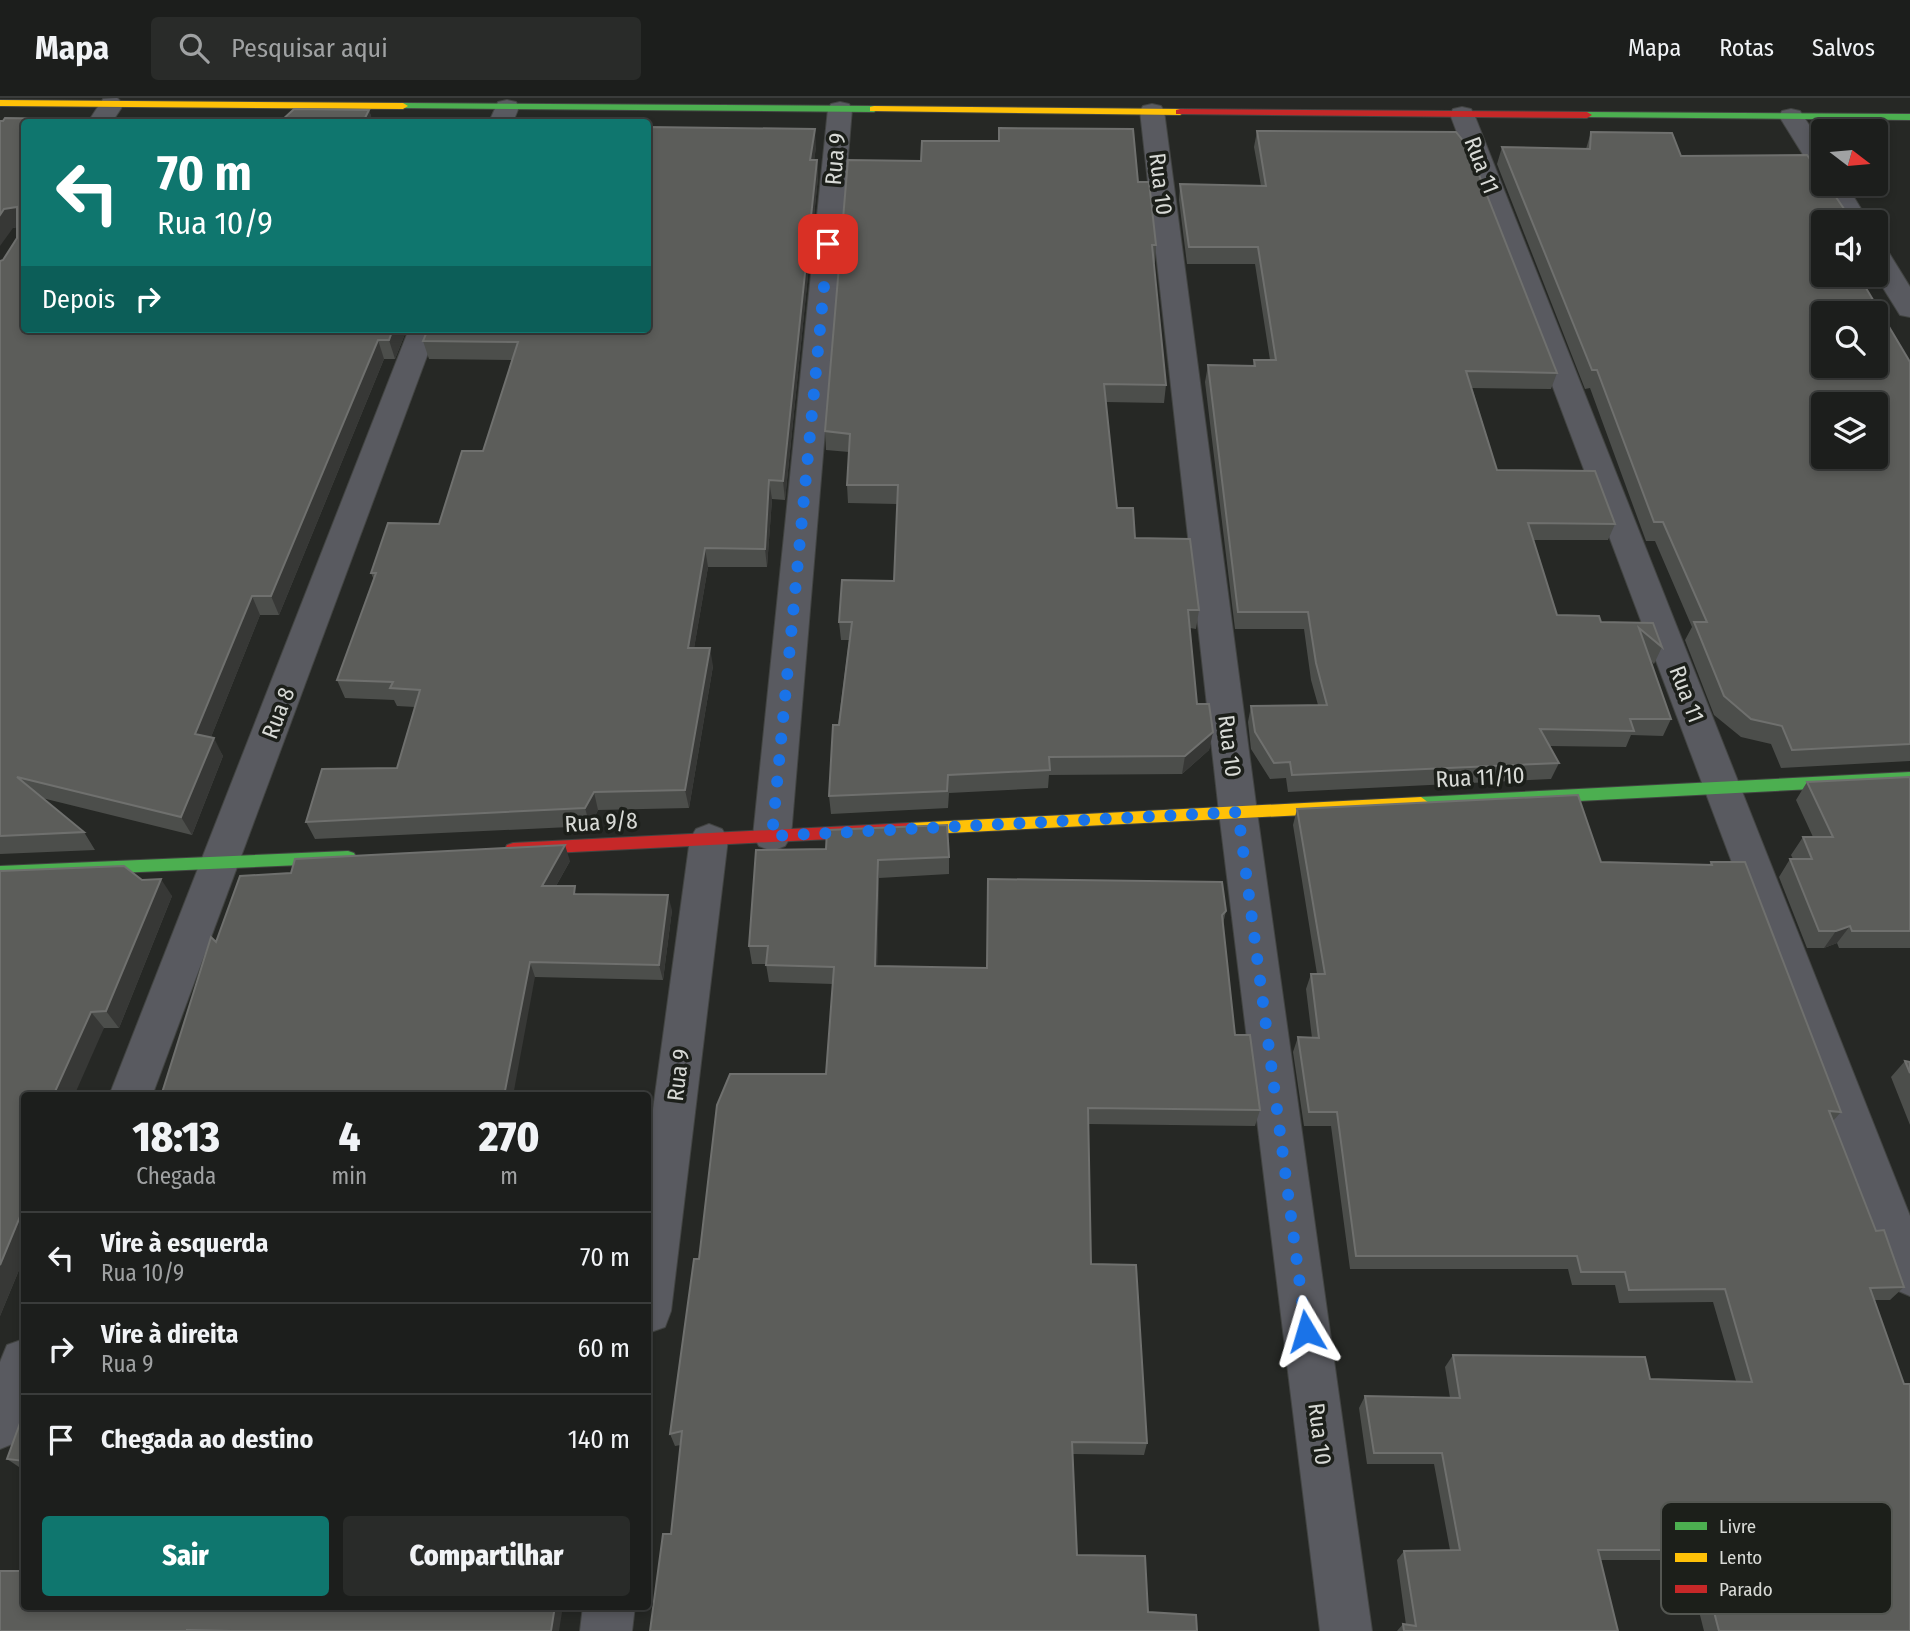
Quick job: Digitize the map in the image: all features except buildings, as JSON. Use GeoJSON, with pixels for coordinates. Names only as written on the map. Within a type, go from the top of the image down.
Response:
{"type":"FeatureCollection","features":[{"type":"Feature","properties":{"kind":"street"},"geometry":{"type":"LineString","coordinates":[[0,103],[106,113],[504,115],[840,109],[1910,117]]}},
{"type":"Feature","properties":{"kind":"street","name":"Rua 9"},"geometry":{"type":"LineString","coordinates":[[772,836],[840,109]]}},
{"type":"Feature","properties":{"kind":"street","name":"Rua 10"},"geometry":{"type":"LineString","coordinates":[[1152,111],[1238,812],[1346,1631]]}},
{"type":"Feature","properties":{"kind":"street","name":"Rua 11"},"geometry":{"type":"LineString","coordinates":[[1462,114],[1910,1274]]}},
{"type":"Feature","properties":{"kind":"street"},"geometry":{"type":"LineString","coordinates":[[1791,116],[1811,148]]}},
{"type":"Feature","properties":{"kind":"street"},"geometry":{"type":"LineString","coordinates":[[1888,273],[1910,309]]}},
{"type":"Feature","properties":{"kind":"street","name":"Rua 8"},"geometry":{"type":"LineString","coordinates":[[132,1092],[222,863],[421,333]]}},
{"type":"Feature","properties":{"kind":"street","name":"Rua 11/10"},"geometry":{"type":"LineString","coordinates":[[772,836],[1910,778]]}},
{"type":"Feature","properties":{"kind":"street","name":"Rua 9/8"},"geometry":{"type":"LineString","coordinates":[[500,849],[772,836]]}},
{"type":"Feature","properties":{"kind":"street","name":"Rua 9"},"geometry":{"type":"LineString","coordinates":[[651,1288],[709,839]]}},
{"type":"Feature","properties":{"kind":"street"},"geometry":{"type":"LineString","coordinates":[[0,872],[361,856]]}},
{"type":"Feature","properties":{"kind":"street"},"geometry":{"type":"LineString","coordinates":[[0,1424],[21,1371]]}},
{"type":"Feature","properties":{"kind":"street"},"geometry":{"type":"LineString","coordinates":[[606,1631],[609,1610]]}},
{"type":"Feature","properties":{"kind":"traffic: fast"},"geometry":{"type":"LineString","coordinates":[[403,106],[874,109]]}},
{"type":"Feature","properties":{"kind":"traffic: fast"},"geometry":{"type":"LineString","coordinates":[[1587,115],[1910,117]]}},
{"type":"Feature","properties":{"kind":"traffic: fast"},"geometry":{"type":"LineString","coordinates":[[1421,803],[1910,778]]}},
{"type":"Feature","properties":{"kind":"traffic: fast"},"geometry":{"type":"LineString","coordinates":[[0,872],[348,857]]}},
{"type":"Feature","properties":{"kind":"traffic: slow"},"geometry":{"type":"LineString","coordinates":[[0,103],[403,106]]}},
{"type":"Feature","properties":{"kind":"traffic: slow"},"geometry":{"type":"LineString","coordinates":[[874,109],[1180,112]]}},
{"type":"Feature","properties":{"kind":"traffic: slow"},"geometry":{"type":"LineString","coordinates":[[909,829],[1421,803]]}},
{"type":"Feature","properties":{"kind":"traffic: jam"},"geometry":{"type":"LineString","coordinates":[[1180,112],[1587,115]]}},
{"type":"Feature","properties":{"kind":"traffic: jam"},"geometry":{"type":"LineString","coordinates":[[513,849],[909,829]]}},
{"type":"Feature","properties":{"kind":"route"},"geometry":{"type":"LineString","coordinates":[[828,244],[772,836],[1238,812],[1306,1331]]}}]}
